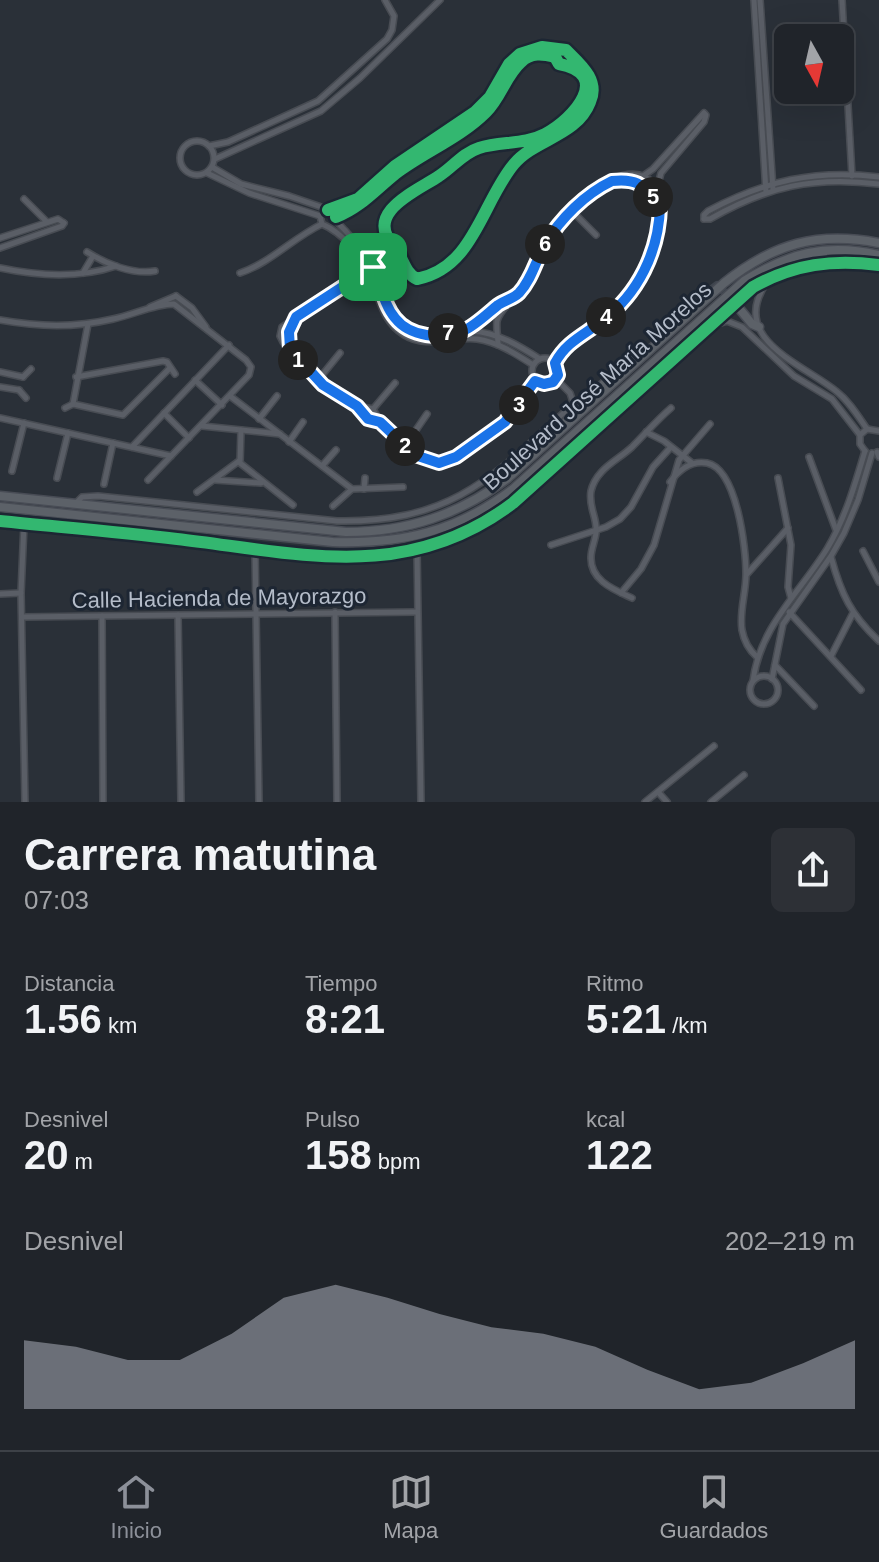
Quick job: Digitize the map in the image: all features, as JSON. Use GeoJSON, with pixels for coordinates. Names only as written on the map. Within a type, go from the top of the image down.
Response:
{"type":"FeatureCollection","features":[{"type":"Feature","properties":{"kind":"main road","name":"Boulevard José María Morelos"},"geometry":{"type":"LineString","coordinates":[[0,496],[346,532],[384,531],[426,522],[466,506],[508,478],[724,283],[762,255],[784,246],[836,238],[879,243]]}},
{"type":"Feature","properties":{"kind":"main road","name":"Boulevard José María Morelos"},"geometry":{"type":"LineString","coordinates":[[0,507],[333,542],[382,541],[438,531],[476,514],[513,489],[744,281],[790,256],[839,250],[879,255]]}},
{"type":"Feature","properties":{"kind":"main road"},"geometry":{"type":"LineString","coordinates":[[789,270],[811,258],[839,250]]}},
{"type":"Feature","properties":{"kind":"main road"},"geometry":{"type":"LineString","coordinates":[[563,428],[568,417],[584,401],[693,303]]}},
{"type":"Feature","properties":{"kind":"main road"},"geometry":{"type":"LineString","coordinates":[[738,307],[753,325],[759,327]]}},
{"type":"Feature","properties":{"kind":"main road"},"geometry":{"type":"LineString","coordinates":[[586,423],[662,370]]}},
{"type":"Feature","properties":{"kind":"main road"},"geometry":{"type":"LineString","coordinates":[[540,450],[541,434]]}},
{"type":"Feature","properties":{"kind":"street"},"geometry":{"type":"LineString","coordinates":[[209,146],[228,142],[311,105],[387,39],[394,25],[393,11],[385,0]]}},
{"type":"Feature","properties":{"kind":"street"},"geometry":{"type":"LineString","coordinates":[[215,159],[205,143],[187,144],[180,154],[181,166],[196,176],[210,170],[215,159],[321,111],[375,64],[440,0]]}},
{"type":"Feature","properties":{"kind":"street"},"geometry":{"type":"LineString","coordinates":[[754,0],[760,34]]}},
{"type":"Feature","properties":{"kind":"street"},"geometry":{"type":"LineString","coordinates":[[760,0],[769,187]]}},
{"type":"Feature","properties":{"kind":"street"},"geometry":{"type":"LineString","coordinates":[[842,0],[852,178]]}},
{"type":"Feature","properties":{"kind":"street"},"geometry":{"type":"LineString","coordinates":[[320,216],[327,210],[358,199],[395,166],[475,112],[490,97],[509,64],[520,54],[542,47],[557,54]]}},
{"type":"Feature","properties":{"kind":"street"},"geometry":{"type":"LineString","coordinates":[[240,273],[259,266],[294,239],[334,221],[363,203],[396,174],[484,114],[521,61],[533,55],[557,54],[566,50],[584,67],[592,90],[590,103],[566,130],[528,151],[515,163],[467,244],[452,262],[424,277],[415,278],[384,230],[386,218],[397,204],[470,152],[481,147],[536,138],[573,114],[583,100],[585,83],[580,72],[559,64],[557,54]]}},
{"type":"Feature","properties":{"kind":"street"},"geometry":{"type":"LineString","coordinates":[[566,65],[571,56]]}},
{"type":"Feature","properties":{"kind":"street"},"geometry":{"type":"LineString","coordinates":[[368,57],[375,64]]}},
{"type":"Feature","properties":{"kind":"street"},"geometry":{"type":"LineString","coordinates":[[555,363],[571,342],[611,313],[637,284],[652,252],[660,206],[657,189],[660,175],[704,122],[705,114],[699,115],[664,157],[643,176]]}},
{"type":"Feature","properties":{"kind":"street"},"geometry":{"type":"LineString","coordinates":[[210,170],[243,190],[289,196],[327,210],[352,238],[392,314],[401,325],[420,337],[474,339],[498,345],[533,365]]}},
{"type":"Feature","properties":{"kind":"street"},"geometry":{"type":"LineString","coordinates":[[498,345],[498,318],[525,285],[545,244],[572,211],[594,190],[625,175],[643,176],[657,189]]}},
{"type":"Feature","properties":{"kind":"street"},"geometry":{"type":"LineString","coordinates":[[769,187],[710,219],[706,220],[703,216],[716,206],[769,187],[814,175],[879,177]]}},
{"type":"Feature","properties":{"kind":"street"},"geometry":{"type":"LineString","coordinates":[[852,178],[879,184]]}},
{"type":"Feature","properties":{"kind":"street"},"geometry":{"type":"LineString","coordinates":[[612,181],[642,185],[660,206]]}},
{"type":"Feature","properties":{"kind":"street"},"geometry":{"type":"LineString","coordinates":[[266,194],[320,216]]}},
{"type":"Feature","properties":{"kind":"street"},"geometry":{"type":"LineString","coordinates":[[285,204],[289,196]]}},
{"type":"Feature","properties":{"kind":"street"},"geometry":{"type":"LineString","coordinates":[[24,199],[47,222]]}},
{"type":"Feature","properties":{"kind":"street"},"geometry":{"type":"LineString","coordinates":[[572,211],[596,235]]}},
{"type":"Feature","properties":{"kind":"street"},"geometry":{"type":"LineString","coordinates":[[320,216],[322,224]]}},
{"type":"Feature","properties":{"kind":"street"},"geometry":{"type":"LineString","coordinates":[[0,238],[59,219],[64,224],[38,237],[0,248]]}},
{"type":"Feature","properties":{"kind":"street"},"geometry":{"type":"LineString","coordinates":[[82,274],[90,254],[116,266],[141,272],[155,271]]}},
{"type":"Feature","properties":{"kind":"street"},"geometry":{"type":"LineString","coordinates":[[380,422],[368,419],[357,406],[318,380],[282,339],[281,330],[286,322],[370,268],[401,254]]}},
{"type":"Feature","properties":{"kind":"street"},"geometry":{"type":"LineString","coordinates":[[0,521],[347,557],[417,550],[465,534],[497,516],[742,295],[769,278],[809,265],[838,262],[879,265]]}},
{"type":"Feature","properties":{"kind":"street"},"geometry":{"type":"LineString","coordinates":[[0,268],[31,273],[82,274],[116,266]]}},
{"type":"Feature","properties":{"kind":"street"},"geometry":{"type":"LineString","coordinates":[[769,278],[757,303],[759,327],[766,338],[791,363],[838,392],[867,429],[879,431]]}},
{"type":"Feature","properties":{"kind":"street"},"geometry":{"type":"LineString","coordinates":[[0,320],[35,326],[88,324],[171,304],[182,288]]}},
{"type":"Feature","properties":{"kind":"street"},"geometry":{"type":"LineString","coordinates":[[146,310],[176,296]]}},
{"type":"Feature","properties":{"kind":"street"},"geometry":{"type":"LineString","coordinates":[[176,296],[192,308],[207,328]]}},
{"type":"Feature","properties":{"kind":"street"},"geometry":{"type":"LineString","coordinates":[[464,331],[502,302],[515,297]]}},
{"type":"Feature","properties":{"kind":"street"},"geometry":{"type":"LineString","coordinates":[[148,480],[222,405],[252,369],[229,345],[171,304]]}},
{"type":"Feature","properties":{"kind":"street"},"geometry":{"type":"LineString","coordinates":[[707,328],[720,322],[733,322],[742,327],[794,376],[832,399],[860,435],[860,444],[875,454]]}},
{"type":"Feature","properties":{"kind":"street"},"geometry":{"type":"LineString","coordinates":[[73,404],[88,324]]}},
{"type":"Feature","properties":{"kind":"street"},"geometry":{"type":"LineString","coordinates":[[420,337],[464,331],[498,336],[540,359]]}},
{"type":"Feature","properties":{"kind":"street"},"geometry":{"type":"LineString","coordinates":[[759,345],[766,338]]}},
{"type":"Feature","properties":{"kind":"street"},"geometry":{"type":"LineString","coordinates":[[132,447],[229,345]]}},
{"type":"Feature","properties":{"kind":"street"},"geometry":{"type":"LineString","coordinates":[[519,356],[524,349]]}},
{"type":"Feature","properties":{"kind":"street"},"geometry":{"type":"LineString","coordinates":[[318,380],[340,353]]}},
{"type":"Feature","properties":{"kind":"street"},"geometry":{"type":"LineString","coordinates":[[548,358],[558,370],[556,379],[544,384],[535,381],[531,373],[533,365],[540,359],[548,358]]}},
{"type":"Feature","properties":{"kind":"street"},"geometry":{"type":"LineString","coordinates":[[76,377],[163,361],[175,374]]}},
{"type":"Feature","properties":{"kind":"street"},"geometry":{"type":"LineString","coordinates":[[65,408],[73,404],[123,415],[170,368]]}},
{"type":"Feature","properties":{"kind":"street"},"geometry":{"type":"LineString","coordinates":[[19,390],[23,386],[23,377],[31,369]]}},
{"type":"Feature","properties":{"kind":"street"},"geometry":{"type":"LineString","coordinates":[[0,372],[23,377]]}},
{"type":"Feature","properties":{"kind":"street"},"geometry":{"type":"LineString","coordinates":[[75,504],[82,497],[98,496],[337,521],[395,518],[438,507],[471,491],[501,470],[573,402],[570,393],[556,379]]}},
{"type":"Feature","properties":{"kind":"street"},"geometry":{"type":"LineString","coordinates":[[195,380],[222,405]]}},
{"type":"Feature","properties":{"kind":"street"},"geometry":{"type":"LineString","coordinates":[[373,409],[380,422],[405,446],[425,460],[439,463],[449,461],[505,422],[535,381]]}},
{"type":"Feature","properties":{"kind":"street"},"geometry":{"type":"LineString","coordinates":[[373,409],[395,383]]}},
{"type":"Feature","properties":{"kind":"street"},"geometry":{"type":"LineString","coordinates":[[0,387],[19,390],[26,398]]}},
{"type":"Feature","properties":{"kind":"street"},"geometry":{"type":"LineString","coordinates":[[230,396],[352,489],[403,487]]}},
{"type":"Feature","properties":{"kind":"street"},"geometry":{"type":"LineString","coordinates":[[259,419],[277,396]]}},
{"type":"Feature","properties":{"kind":"street"},"geometry":{"type":"LineString","coordinates":[[357,406],[373,409]]}},
{"type":"Feature","properties":{"kind":"street"},"geometry":{"type":"LineString","coordinates":[[632,598],[606,585],[592,564],[597,530],[590,502],[593,483],[602,471],[671,408]]}},
{"type":"Feature","properties":{"kind":"street"},"geometry":{"type":"LineString","coordinates":[[164,413],[189,438]]}},
{"type":"Feature","properties":{"kind":"street"},"geometry":{"type":"LineString","coordinates":[[405,446],[427,414]]}},
{"type":"Feature","properties":{"kind":"street"},"geometry":{"type":"LineString","coordinates":[[0,418],[171,456]]}},
{"type":"Feature","properties":{"kind":"street"},"geometry":{"type":"LineString","coordinates":[[289,442],[303,422]]}},
{"type":"Feature","properties":{"kind":"street"},"geometry":{"type":"LineString","coordinates":[[12,471],[24,423]]}},
{"type":"Feature","properties":{"kind":"street"},"geometry":{"type":"LineString","coordinates":[[621,593],[641,569],[654,545],[670,482],[682,455],[710,424]]}},
{"type":"Feature","properties":{"kind":"street"},"geometry":{"type":"LineString","coordinates":[[201,425],[280,434]]}},
{"type":"Feature","properties":{"kind":"street"},"geometry":{"type":"LineString","coordinates":[[860,435],[867,429]]}},
{"type":"Feature","properties":{"kind":"street"},"geometry":{"type":"LineString","coordinates":[[197,492],[239,461],[241,430]]}},
{"type":"Feature","properties":{"kind":"street"},"geometry":{"type":"LineString","coordinates":[[646,432],[692,463],[712,464],[728,479],[735,498],[746,575],[741,627],[746,645],[757,657]]}},
{"type":"Feature","properties":{"kind":"street"},"geometry":{"type":"LineString","coordinates":[[57,478],[68,433]]}},
{"type":"Feature","properties":{"kind":"street"},"geometry":{"type":"LineString","coordinates":[[104,484],[113,443]]}},
{"type":"Feature","properties":{"kind":"street"},"geometry":{"type":"LineString","coordinates":[[551,545],[613,524],[626,513],[653,467],[671,447]]}},
{"type":"Feature","properties":{"kind":"street"},"geometry":{"type":"LineString","coordinates":[[322,466],[336,450]]}},
{"type":"Feature","properties":{"kind":"street"},"geometry":{"type":"LineString","coordinates":[[778,691],[772,679],[781,630],[789,612],[831,556],[853,512],[868,464],[875,454]]}},
{"type":"Feature","properties":{"kind":"street"},"geometry":{"type":"LineString","coordinates":[[792,682],[778,691],[771,702],[757,703],[750,691],[757,657],[772,623],[821,558],[875,454]]}},
{"type":"Feature","properties":{"kind":"street"},"geometry":{"type":"LineString","coordinates":[[809,457],[836,531]]}},
{"type":"Feature","properties":{"kind":"street"},"geometry":{"type":"LineString","coordinates":[[239,461],[293,505]]}},
{"type":"Feature","properties":{"kind":"street"},"geometry":{"type":"LineString","coordinates":[[670,482],[692,463]]}},
{"type":"Feature","properties":{"kind":"street"},"geometry":{"type":"LineString","coordinates":[[364,489],[365,478]]}},
{"type":"Feature","properties":{"kind":"street"},"geometry":{"type":"LineString","coordinates":[[778,478],[791,553],[788,587],[791,598]]}},
{"type":"Feature","properties":{"kind":"street"},"geometry":{"type":"LineString","coordinates":[[214,480],[263,483]]}},
{"type":"Feature","properties":{"kind":"street"},"geometry":{"type":"LineString","coordinates":[[333,506],[352,489]]}},
{"type":"Feature","properties":{"kind":"street"},"geometry":{"type":"LineString","coordinates":[[24,524],[21,593],[25,802]]}},
{"type":"Feature","properties":{"kind":"street"},"geometry":{"type":"LineString","coordinates":[[746,575],[788,527]]}},
{"type":"Feature","properties":{"kind":"street"},"geometry":{"type":"LineString","coordinates":[[255,549],[259,802]]}},
{"type":"Feature","properties":{"kind":"street"},"geometry":{"type":"LineString","coordinates":[[417,550],[421,802]]}},
{"type":"Feature","properties":{"kind":"street"},"geometry":{"type":"LineString","coordinates":[[863,551],[879,582]]}},
{"type":"Feature","properties":{"kind":"street"},"geometry":{"type":"LineString","coordinates":[[831,556],[840,588],[853,613],[879,641]]}},
{"type":"Feature","properties":{"kind":"street"},"geometry":{"type":"LineString","coordinates":[[0,594],[21,593]]}},
{"type":"Feature","properties":{"kind":"street"},"geometry":{"type":"LineString","coordinates":[[335,612],[337,802]]}},
{"type":"Feature","properties":{"kind":"street","name":"Calle Hacienda de Mayorazgo"},"geometry":{"type":"LineString","coordinates":[[22,617],[417,612]]}},
{"type":"Feature","properties":{"kind":"street"},"geometry":{"type":"LineString","coordinates":[[789,612],[861,690]]}},
{"type":"Feature","properties":{"kind":"street"},"geometry":{"type":"LineString","coordinates":[[831,656],[853,613]]}},
{"type":"Feature","properties":{"kind":"street"},"geometry":{"type":"LineString","coordinates":[[178,615],[181,802]]}},
{"type":"Feature","properties":{"kind":"street"},"geometry":{"type":"LineString","coordinates":[[102,616],[103,802]]}},
{"type":"Feature","properties":{"kind":"street"},"geometry":{"type":"LineString","coordinates":[[775,665],[814,706]]}},
{"type":"Feature","properties":{"kind":"street"},"geometry":{"type":"LineString","coordinates":[[753,681],[764,676],[772,679]]}},
{"type":"Feature","properties":{"kind":"street"},"geometry":{"type":"LineString","coordinates":[[645,802],[714,746]]}},
{"type":"Feature","properties":{"kind":"street"},"geometry":{"type":"LineString","coordinates":[[711,802],[744,775]]}},
{"type":"Feature","properties":{"kind":"street"},"geometry":{"type":"LineString","coordinates":[[658,792],[667,802]]}},
{"type":"Feature","properties":{"kind":"tunnel"},"geometry":{"type":"LineString","coordinates":[[693,303],[717,285],[733,300]]}},
{"type":"Feature","properties":{"kind":"cycle path"},"geometry":{"type":"LineString","coordinates":[[328,210],[358,199],[395,166],[475,112],[490,97],[509,64],[520,54],[542,47],[566,50],[587,73],[592,94],[584,113],[576,123],[514,164],[464,248],[452,262],[436,272],[417,279],[409,273],[386,233],[385,222],[389,213],[407,196],[473,150],[529,140],[556,127],[583,97],[586,87],[584,77],[575,69],[559,64],[551,56],[537,55],[525,59],[511,73],[491,106],[476,121],[336,217]]}},
{"type":"Feature","properties":{"kind":"cycle path"},"geometry":{"type":"LineString","coordinates":[[0,521],[309,555],[351,557],[392,554],[433,545],[473,528],[513,503],[753,287],[784,273],[814,265],[879,265]]}},
{"type":"Feature","properties":{"kind":"route"},"geometry":{"type":"LineString","coordinates":[[612,181],[632,181],[644,186],[660,206],[649,261],[632,291],[611,313],[562,352],[555,363],[558,375],[553,382],[544,384],[535,381],[499,427],[446,462],[430,462],[415,455],[380,422],[368,419],[357,406],[323,385],[290,349],[289,332],[296,317],[373,267],[389,310],[401,325],[413,332],[434,336],[464,331],[502,302],[515,297],[559,225],[594,190],[612,181]]}}]}
